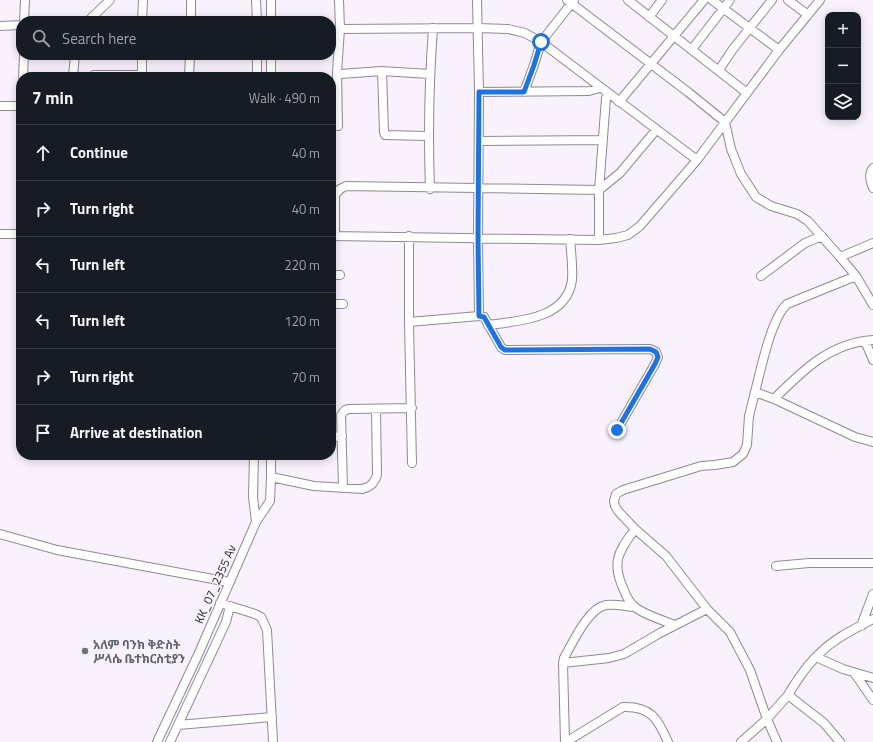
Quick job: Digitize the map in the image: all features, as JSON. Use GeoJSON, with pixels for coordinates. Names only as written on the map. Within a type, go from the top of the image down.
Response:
{"type":"FeatureCollection","features":[{"type":"Feature","properties":{"kind":"street"},"geometry":{"type":"LineString","coordinates":[[24,16],[25,0]]}},
{"type":"Feature","properties":{"kind":"street"},"geometry":{"type":"LineString","coordinates":[[93,16],[110,0]]}},
{"type":"Feature","properties":{"kind":"street"},"geometry":{"type":"LineString","coordinates":[[142,16],[143,0]]}},
{"type":"Feature","properties":{"kind":"street"},"geometry":{"type":"LineString","coordinates":[[191,0],[191,16]]}},
{"type":"Feature","properties":{"kind":"street"},"geometry":{"type":"LineString","coordinates":[[256,0],[257,16]]}},
{"type":"Feature","properties":{"kind":"street"},"geometry":{"type":"LineString","coordinates":[[271,0],[271,16]]}},
{"type":"Feature","properties":{"kind":"street"},"geometry":{"type":"LineString","coordinates":[[338,126],[337,72],[340,29],[339,0]]}},
{"type":"Feature","properties":{"kind":"street"},"geometry":{"type":"LineString","coordinates":[[477,0],[479,92],[479,316]]}},
{"type":"Feature","properties":{"kind":"street"},"geometry":{"type":"LineString","coordinates":[[628,0],[747,93]]}},
{"type":"Feature","properties":{"kind":"street"},"geometry":{"type":"LineString","coordinates":[[649,17],[662,0]]}},
{"type":"Feature","properties":{"kind":"street"},"geometry":{"type":"LineString","coordinates":[[619,102],[704,0]]}},
{"type":"Feature","properties":{"kind":"street"},"geometry":{"type":"LineString","coordinates":[[712,0],[778,50]]}},
{"type":"Feature","properties":{"kind":"street"},"geometry":{"type":"LineString","coordinates":[[692,50],[730,0]]}},
{"type":"Feature","properties":{"kind":"street"},"geometry":{"type":"LineString","coordinates":[[718,70],[772,0]]}},
{"type":"Feature","properties":{"kind":"street"},"geometry":{"type":"LineString","coordinates":[[788,0],[808,15]]}},
{"type":"Feature","properties":{"kind":"street"},"geometry":{"type":"LineString","coordinates":[[336,236],[598,240],[628,235],[640,226],[697,160],[778,50],[820,0]]}},
{"type":"Feature","properties":{"kind":"street"},"geometry":{"type":"LineString","coordinates":[[524,92],[541,42],[570,1],[725,122],[731,150],[741,174],[756,197],[771,206],[797,214],[808,221],[856,276],[873,305]]}},
{"type":"Feature","properties":{"kind":"street"},"geometry":{"type":"LineString","coordinates":[[0,26],[16,25]]}},
{"type":"Feature","properties":{"kind":"street"},"geometry":{"type":"LineString","coordinates":[[430,188],[428,136],[429,74],[433,28]]}},
{"type":"Feature","properties":{"kind":"street"},"geometry":{"type":"LineString","coordinates":[[340,29],[477,28],[508,29],[525,33],[541,42],[697,160]]}},
{"type":"Feature","properties":{"kind":"street"},"geometry":{"type":"LineString","coordinates":[[23,72],[24,60]]}},
{"type":"Feature","properties":{"kind":"street"},"geometry":{"type":"LineString","coordinates":[[74,72],[75,60]]}},
{"type":"Feature","properties":{"kind":"street"},"geometry":{"type":"LineString","coordinates":[[142,60],[142,72]]}},
{"type":"Feature","properties":{"kind":"street"},"geometry":{"type":"LineString","coordinates":[[189,72],[190,60]]}},
{"type":"Feature","properties":{"kind":"street"},"geometry":{"type":"LineString","coordinates":[[257,60],[257,72]]}},
{"type":"Feature","properties":{"kind":"street"},"geometry":{"type":"LineString","coordinates":[[271,60],[271,72]]}},
{"type":"Feature","properties":{"kind":"street"},"geometry":{"type":"LineString","coordinates":[[337,72],[340,74],[382,71],[429,74]]}},
{"type":"Feature","properties":{"kind":"street"},"geometry":{"type":"LineString","coordinates":[[382,71],[385,135],[428,136]]}},
{"type":"Feature","properties":{"kind":"street"},"geometry":{"type":"LineString","coordinates":[[479,92],[589,92],[600,88]]}},
{"type":"Feature","properties":{"kind":"street"},"geometry":{"type":"LineString","coordinates":[[598,240],[599,190],[608,94]]}},
{"type":"Feature","properties":{"kind":"street"},"geometry":{"type":"LineString","coordinates":[[0,106],[16,106]]}},
{"type":"Feature","properties":{"kind":"street"},"geometry":{"type":"LineString","coordinates":[[336,195],[340,189],[346,186],[599,190],[620,173],[656,130]]}},
{"type":"Feature","properties":{"kind":"street"},"geometry":{"type":"LineString","coordinates":[[479,140],[603,140]]}},
{"type":"Feature","properties":{"kind":"street"},"geometry":{"type":"LineString","coordinates":[[873,168],[870,171],[873,188]]}},
{"type":"Feature","properties":{"kind":"street"},"geometry":{"type":"LineString","coordinates":[[0,234],[16,234]]}},
{"type":"Feature","properties":{"kind":"street"},"geometry":{"type":"LineString","coordinates":[[409,236],[412,463]]}},
{"type":"Feature","properties":{"kind":"street"},"geometry":{"type":"LineString","coordinates":[[761,276],[805,243],[822,236]]}},
{"type":"Feature","properties":{"kind":"street"},"geometry":{"type":"LineString","coordinates":[[488,325],[530,319],[550,312],[566,297],[572,278],[570,239]]}},
{"type":"Feature","properties":{"kind":"street"},"geometry":{"type":"LineString","coordinates":[[840,257],[873,243]]}},
{"type":"Feature","properties":{"kind":"street"},"geometry":{"type":"LineString","coordinates":[[336,275],[340,275]]}},
{"type":"Feature","properties":{"kind":"street"},"geometry":{"type":"LineString","coordinates":[[777,742],[767,719],[750,670],[730,632],[707,609],[666,556],[635,528],[614,506],[614,501],[616,494],[623,490],[701,466],[733,462],[743,454],[746,445],[749,416],[763,359],[773,328],[783,308],[787,304],[856,276]]}},
{"type":"Feature","properties":{"kind":"street"},"geometry":{"type":"LineString","coordinates":[[336,304],[342,304]]}},
{"type":"Feature","properties":{"kind":"street"},"geometry":{"type":"LineString","coordinates":[[409,322],[479,316],[484,317],[501,347],[505,350],[650,349],[656,352],[658,357],[655,364],[617,430]]}},
{"type":"Feature","properties":{"kind":"street"},"geometry":{"type":"LineString","coordinates":[[774,399],[801,372],[820,358],[842,348],[869,341],[873,360]]}},
{"type":"Feature","properties":{"kind":"street"},"geometry":{"type":"LineString","coordinates":[[755,392],[774,399],[855,437],[873,442]]}},
{"type":"Feature","properties":{"kind":"street"},"geometry":{"type":"LineString","coordinates":[[344,488],[342,415],[345,410],[412,408]]}},
{"type":"Feature","properties":{"kind":"street"},"geometry":{"type":"LineString","coordinates":[[271,477],[314,486],[362,489],[368,488],[374,483],[377,474],[376,409]]}},
{"type":"Feature","properties":{"kind":"street"},"geometry":{"type":"LineString","coordinates":[[336,437],[342,436]]}},
{"type":"Feature","properties":{"kind":"street"},"geometry":{"type":"LineString","coordinates":[[254,460],[253,498],[256,522]]}},
{"type":"Feature","properties":{"kind":"street","name":"KK_07_2355 Av"},"geometry":{"type":"LineString","coordinates":[[157,742],[197,657],[256,522],[270,501],[271,460]]}},
{"type":"Feature","properties":{"kind":"street"},"geometry":{"type":"LineString","coordinates":[[635,528],[622,546],[616,563],[618,577],[625,594],[634,607],[646,614],[675,625]]}},
{"type":"Feature","properties":{"kind":"street"},"geometry":{"type":"LineString","coordinates":[[0,534],[57,550],[229,582]]}},
{"type":"Feature","properties":{"kind":"street"},"geometry":{"type":"LineString","coordinates":[[776,566],[809,563],[873,563]]}},
{"type":"Feature","properties":{"kind":"street"},"geometry":{"type":"LineString","coordinates":[[861,626],[873,594]]}},
{"type":"Feature","properties":{"kind":"street"},"geometry":{"type":"LineString","coordinates":[[220,603],[261,617],[267,630],[273,742]]}},
{"type":"Feature","properties":{"kind":"street"},"geometry":{"type":"LineString","coordinates":[[634,607],[606,605],[595,610],[564,658],[562,663],[565,742],[623,707],[645,709],[662,727],[668,742]]}},
{"type":"Feature","properties":{"kind":"street"},"geometry":{"type":"LineString","coordinates":[[170,742],[226,622],[230,606]]}},
{"type":"Feature","properties":{"kind":"street"},"geometry":{"type":"LineString","coordinates":[[562,663],[609,658],[624,654],[707,609]]}},
{"type":"Feature","properties":{"kind":"street"},"geometry":{"type":"LineString","coordinates":[[741,742],[767,719],[788,695],[801,673],[816,657],[844,634],[873,619]]}},
{"type":"Feature","properties":{"kind":"street"},"geometry":{"type":"LineString","coordinates":[[816,657],[855,674],[873,678]]}},
{"type":"Feature","properties":{"kind":"street"},"geometry":{"type":"LineString","coordinates":[[855,674],[873,700]]}},
{"type":"Feature","properties":{"kind":"street"},"geometry":{"type":"LineString","coordinates":[[788,695],[824,723],[840,742]]}},
{"type":"Feature","properties":{"kind":"street"},"geometry":{"type":"LineString","coordinates":[[178,725],[272,717]]}},
{"type":"Feature","properties":{"kind":"place","name":"አለም ባንክ ቅድስት ሥላሴ ቤተክርስቲያን"},"geometry":{"type":"Point","coordinates":[85,651]}},
{"type":"Feature","properties":{"kind":"route"},"geometry":{"type":"LineString","coordinates":[[541,42],[524,92],[479,92],[479,316],[484,317],[501,347],[505,350],[650,349],[656,352],[658,357],[655,364],[617,430]]}}]}
